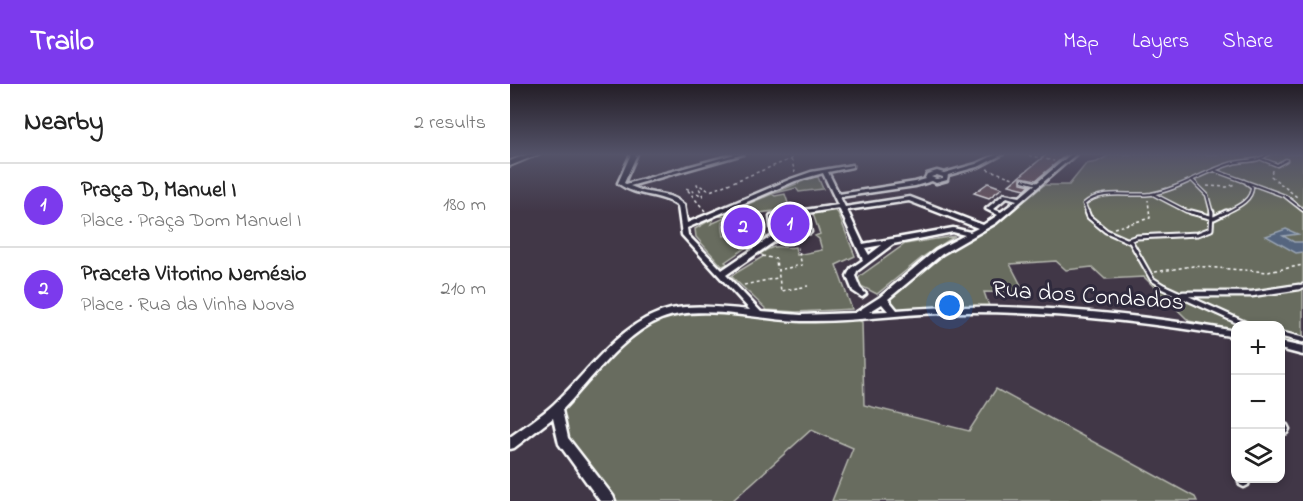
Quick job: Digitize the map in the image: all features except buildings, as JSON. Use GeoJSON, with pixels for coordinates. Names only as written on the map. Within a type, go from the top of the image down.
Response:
{"type":"FeatureCollection","features":[{"type":"Feature","properties":{"kind":"street"},"geometry":{"type":"LineString","coordinates":[[625,173],[621,183],[625,187],[674,198],[681,205],[685,235],[757,313]]}},
{"type":"Feature","properties":{"kind":"street"},"geometry":{"type":"LineString","coordinates":[[625,187],[673,173]]}},
{"type":"Feature","properties":{"kind":"street"},"geometry":{"type":"LineString","coordinates":[[684,227],[797,178],[815,173]]}},
{"type":"Feature","properties":{"kind":"street"},"geometry":{"type":"LineString","coordinates":[[826,173],[867,260]]}},
{"type":"Feature","properties":{"kind":"street"},"geometry":{"type":"LineString","coordinates":[[836,196],[930,180],[943,180],[946,178],[944,175],[949,173]]}},
{"type":"Feature","properties":{"kind":"street"},"geometry":{"type":"LineString","coordinates":[[854,318],[883,299],[939,252],[1002,215],[1052,173]]}},
{"type":"Feature","properties":{"kind":"street"},"geometry":{"type":"LineString","coordinates":[[1002,215],[989,209],[1006,195],[1021,199]]}},
{"type":"Feature","properties":{"kind":"street"},"geometry":{"type":"LineString","coordinates":[[776,237],[773,216],[910,200],[983,228]]}},
{"type":"Feature","properties":{"kind":"street"},"geometry":{"type":"LineString","coordinates":[[722,274],[776,237],[808,232],[802,212]]}},
{"type":"Feature","properties":{"kind":"street"},"geometry":{"type":"LineString","coordinates":[[861,247],[953,230],[969,234]]}},
{"type":"Feature","properties":{"kind":"street"},"geometry":{"type":"LineString","coordinates":[[862,294],[856,289],[851,276],[854,270],[891,242]]}},
{"type":"Feature","properties":{"kind":"street"},"geometry":{"type":"LineString","coordinates":[[883,299],[895,315]]}},
{"type":"Feature","properties":{"kind":"street","name":"Rua dos Condados"},"geometry":{"type":"LineString","coordinates":[[510,444],[556,409],[625,337],[659,316],[694,310],[757,313],[798,318],[854,318],[968,309],[1049,312],[1176,323],[1231,333]]}},
{"type":"Feature","properties":{"kind":"street"},"geometry":{"type":"LineString","coordinates":[[1285,346],[1303,351]]}},
{"type":"Feature","properties":{"kind":"street"},"geometry":{"type":"LineString","coordinates":[[556,409],[563,440],[608,501]]}},
{"type":"Feature","properties":{"kind":"lane"},"geometry":{"type":"LineString","coordinates":[[1208,173],[1151,194],[1087,198],[1084,204],[1089,217],[1104,229],[1127,240],[1140,254],[1152,279],[1167,289],[1238,321]]}},
{"type":"Feature","properties":{"kind":"lane"},"geometry":{"type":"LineString","coordinates":[[1222,173],[1285,196],[1303,210]]}},
{"type":"Feature","properties":{"kind":"lane"},"geometry":{"type":"LineString","coordinates":[[1127,240],[1137,237],[1198,234],[1210,229],[1214,218],[1205,190],[1191,179]]}},
{"type":"Feature","properties":{"kind":"lane"},"geometry":{"type":"LineString","coordinates":[[1023,180],[1038,185]]}},
{"type":"Feature","properties":{"kind":"lane"},"geometry":{"type":"LineString","coordinates":[[1151,194],[1186,211],[1214,218],[1242,204],[1252,192],[1252,187],[1244,181]]}},
{"type":"Feature","properties":{"kind":"lane"},"geometry":{"type":"LineString","coordinates":[[1179,294],[1252,294],[1303,286]]}},
{"type":"Feature","properties":{"kind":"lane"},"geometry":{"type":"LineString","coordinates":[[1285,335],[1303,338]]}},
{"type":"Feature","properties":{"kind":"path"},"geometry":{"type":"LineString","coordinates":[[710,215],[701,208],[686,188],[703,196],[697,184],[710,191],[750,173]]}},
{"type":"Feature","properties":{"kind":"path"},"geometry":{"type":"LineString","coordinates":[[796,173],[797,178]]}},
{"type":"Feature","properties":{"kind":"path"},"geometry":{"type":"LineString","coordinates":[[1003,173],[1038,185]]}},
{"type":"Feature","properties":{"kind":"path"},"geometry":{"type":"LineString","coordinates":[[1272,173],[1271,176],[1299,199]]}},
{"type":"Feature","properties":{"kind":"path"},"geometry":{"type":"LineString","coordinates":[[1200,185],[1227,188],[1244,181]]}},
{"type":"Feature","properties":{"kind":"path"},"geometry":{"type":"LineString","coordinates":[[1104,229],[1123,227],[1150,218],[1147,205],[1151,194]]}},
{"type":"Feature","properties":{"kind":"path"},"geometry":{"type":"LineString","coordinates":[[778,270],[802,265],[795,234]]}},
{"type":"Feature","properties":{"kind":"path"},"geometry":{"type":"LineString","coordinates":[[761,256],[776,259],[781,291],[808,286]]}},
{"type":"Feature","properties":{"kind":"path"},"geometry":{"type":"LineString","coordinates":[[1149,273],[1193,266],[1268,272],[1303,265]]}},
{"type":"Feature","properties":{"kind":"path"},"geometry":{"type":"LineString","coordinates":[[740,287],[747,283],[778,278]]}},
{"type":"Feature","properties":{"kind":"green space"},"geometry":{"type":"Polygon","coordinates":[[[1078,173],[1303,173],[1303,347],[1285,343],[1285,321],[1231,321],[1231,331],[1189,321],[1144,277],[1105,279],[1092,267],[1066,270],[1056,261],[1010,264],[1025,293],[984,292],[989,306],[897,312],[888,298],[939,257],[994,226],[1044,185],[1069,185],[1078,173]]]}},
{"type":"Feature","properties":{"kind":"green space"},"geometry":{"type":"Polygon","coordinates":[[[813,177],[818,177],[823,189],[799,192],[796,188],[772,194],[813,177]]]}},
{"type":"Feature","properties":{"kind":"green space"},"geometry":{"type":"Polygon","coordinates":[[[772,194],[775,196],[785,194],[790,209],[759,213],[759,217],[722,222],[724,236],[765,231],[767,239],[756,246],[747,247],[725,262],[728,264],[722,266],[696,237],[695,229],[715,217],[711,224],[727,217],[719,216],[772,194]]]}},
{"type":"Feature","properties":{"kind":"green space"},"geometry":{"type":"Polygon","coordinates":[[[834,210],[838,213],[855,256],[836,265],[852,309],[797,312],[767,310],[731,276],[764,256],[760,254],[771,248],[795,247],[797,255],[822,250],[819,239],[815,236],[820,234],[813,214],[834,210]]]}},
{"type":"Feature","properties":{"kind":"green space"},"geometry":{"type":"Polygon","coordinates":[[[955,236],[924,256],[877,294],[861,286],[858,280],[860,276],[905,244],[955,236]]]}},
{"type":"Feature","properties":{"kind":"green space"},"geometry":{"type":"Polygon","coordinates":[[[694,310],[854,318],[862,322],[864,405],[969,431],[996,389],[1195,497],[1197,501],[832,501],[853,448],[811,430],[732,501],[608,501],[563,440],[556,409],[625,337],[659,316],[694,310]]]}},
{"type":"Feature","properties":{"kind":"water"},"geometry":{"type":"Polygon","coordinates":[[[1286,229],[1298,234],[1283,236],[1294,242],[1303,242],[1303,252],[1296,253],[1266,236],[1286,229]]]}},
{"type":"Feature","properties":{"kind":"place","name":"Praça D, Manuel I"},"geometry":{"type":"Point","coordinates":[790,224]}},
{"type":"Feature","properties":{"kind":"place","name":"Praceta Vitorino Nemésio"},"geometry":{"type":"Point","coordinates":[743,227]}}]}
